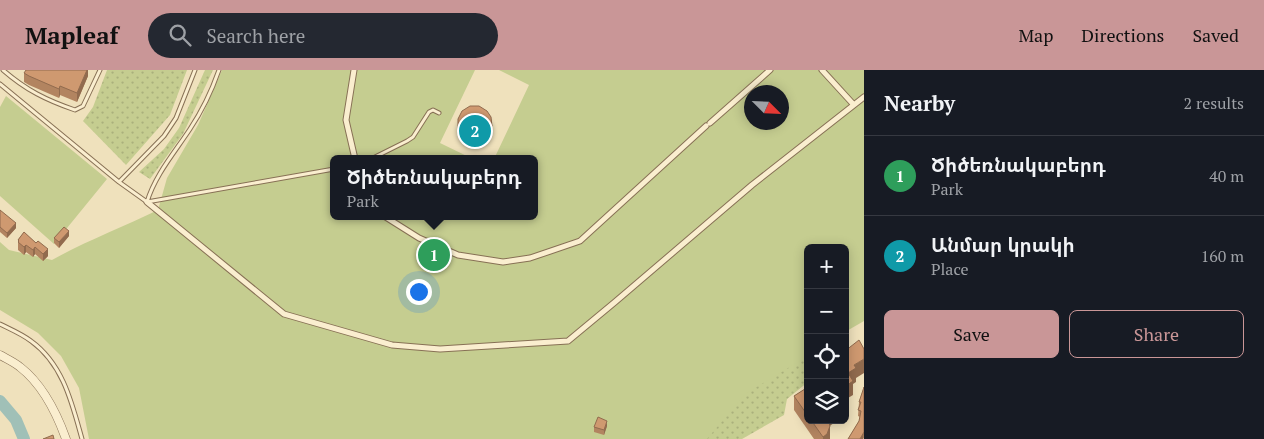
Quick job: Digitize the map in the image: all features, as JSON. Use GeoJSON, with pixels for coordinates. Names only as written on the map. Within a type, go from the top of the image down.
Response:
{"type":"FeatureCollection","features":[{"type":"Feature","properties":{"kind":"street"},"geometry":{"type":"LineString","coordinates":[[354,70],[346,120],[354,155]]}},
{"type":"Feature","properties":{"kind":"street"},"geometry":{"type":"LineString","coordinates":[[391,220],[425,240],[458,255],[503,262],[530,258],[580,241],[770,70]]}},
{"type":"Feature","properties":{"kind":"street"},"geometry":{"type":"LineString","coordinates":[[822,70],[854,105]]}},
{"type":"Feature","properties":{"kind":"street"},"geometry":{"type":"LineString","coordinates":[[147,202],[284,314],[378,340],[392,346],[440,349],[568,341],[752,185],[864,98]]}},
{"type":"Feature","properties":{"kind":"street"},"geometry":{"type":"LineString","coordinates":[[0,355],[20,367],[36,384],[47,400],[66,439]]}},
{"type":"Feature","properties":{"kind":"lane"},"geometry":{"type":"LineString","coordinates":[[3,70],[21,85],[54,102],[75,110],[83,106],[100,70]]}},
{"type":"Feature","properties":{"kind":"lane"},"geometry":{"type":"LineString","coordinates":[[119,182],[164,136],[176,118],[195,70]]}},
{"type":"Feature","properties":{"kind":"lane"},"geometry":{"type":"LineString","coordinates":[[147,202],[151,188],[192,126],[219,70]]}},
{"type":"Feature","properties":{"kind":"lane"},"geometry":{"type":"LineString","coordinates":[[0,84],[119,182],[147,202],[330,170]]}},
{"type":"Feature","properties":{"kind":"lane"},"geometry":{"type":"LineString","coordinates":[[379,155],[413,137],[429,112],[433,110],[439,113]]}},
{"type":"Feature","properties":{"kind":"lane"},"geometry":{"type":"LineString","coordinates":[[0,324],[31,341],[52,362],[69,392],[82,439]]}},
{"type":"Feature","properties":{"kind":"green space"},"geometry":{"type":"Polygon","coordinates":[[[107,70],[187,70],[170,115],[126,165],[83,121],[93,107],[107,70]]]}},
{"type":"Feature","properties":{"kind":"green space"},"geometry":{"type":"Polygon","coordinates":[[[205,70],[213,70],[183,134],[150,179],[139,172],[164,149],[179,128],[205,70]]]}},
{"type":"Feature","properties":{"kind":"green space"},"geometry":{"type":"Polygon","coordinates":[[[222,70],[475,70],[440,143],[465,155],[330,155],[330,220],[538,220],[538,155],[496,155],[529,85],[499,70],[864,70],[864,321],[849,330],[849,244],[804,244],[804,358],[745,394],[707,439],[89,439],[79,388],[61,356],[38,333],[0,310],[0,242],[9,250],[52,260],[158,210],[167,178],[198,125],[222,70]]]}},
{"type":"Feature","properties":{"kind":"green space"},"geometry":{"type":"Polygon","coordinates":[[[6,96],[107,179],[54,244],[0,196],[0,107],[6,96]]]}},
{"type":"Feature","properties":{"kind":"green space"},"geometry":{"type":"Polygon","coordinates":[[[804,311],[804,385],[787,399],[784,415],[742,439],[634,439],[804,311]]]}},
{"type":"Feature","properties":{"kind":"building"},"geometry":{"type":"Polygon","coordinates":[[[26,70],[87,70],[77,93],[60,86],[59,89],[29,76],[24,73],[26,70]]]}},
{"type":"Feature","properties":{"kind":"building"},"geometry":{"type":"Polygon","coordinates":[[[470,106],[479,106],[487,111],[491,117],[492,126],[487,134],[479,139],[471,140],[463,136],[458,128],[458,119],[462,111],[470,106]],[[472,115],[467,121],[469,129],[477,130],[481,128],[482,120],[480,117],[472,115]]]}},
{"type":"Feature","properties":{"kind":"building"},"geometry":{"type":"Polygon","coordinates":[[[0,210],[16,223],[7,233],[0,227],[0,210]]]}},
{"type":"Feature","properties":{"kind":"building"},"geometry":{"type":"Polygon","coordinates":[[[64,227],[69,231],[59,242],[54,238],[64,227]]]}},
{"type":"Feature","properties":{"kind":"building"},"geometry":{"type":"Polygon","coordinates":[[[24,232],[36,243],[38,241],[48,249],[43,254],[35,247],[33,250],[26,245],[24,247],[18,240],[24,232]]]}},
{"type":"Feature","properties":{"kind":"building"},"geometry":{"type":"Polygon","coordinates":[[[859,340],[864,349],[864,359],[854,365],[856,368],[849,372],[849,348],[859,340]]]}},
{"type":"Feature","properties":{"kind":"building"},"geometry":{"type":"Polygon","coordinates":[[[849,375],[853,381],[849,384],[849,375]]]}},
{"type":"Feature","properties":{"kind":"building"},"geometry":{"type":"Polygon","coordinates":[[[864,387],[864,432],[860,439],[848,439],[859,421],[861,411],[858,410],[861,402],[859,402],[864,387]]]}},
{"type":"Feature","properties":{"kind":"building"},"geometry":{"type":"Polygon","coordinates":[[[804,390],[804,410],[794,396],[804,390]]]}},
{"type":"Feature","properties":{"kind":"building"},"geometry":{"type":"Polygon","coordinates":[[[598,417],[607,421],[604,430],[594,427],[598,417]]]}},
{"type":"Feature","properties":{"kind":"building"},"geometry":{"type":"Polygon","coordinates":[[[814,424],[829,424],[827,434],[823,437],[814,424]]]}},
{"type":"Feature","properties":{"kind":"building"},"geometry":{"type":"Polygon","coordinates":[[[53,435],[54,439],[43,439],[53,435]]]}},
{"type":"Feature","properties":{"kind":"waterway"},"geometry":{"type":"LineString","coordinates":[[0,401],[16,420],[24,439]]}},
{"type":"Feature","properties":{"kind":"place","name":"Անմար կրակի"},"geometry":{"type":"Point","coordinates":[475,131]}},
{"type":"Feature","properties":{"kind":"place","name":"Ծիծեռնակաբերդ"},"geometry":{"type":"Point","coordinates":[434,255]}}]}
